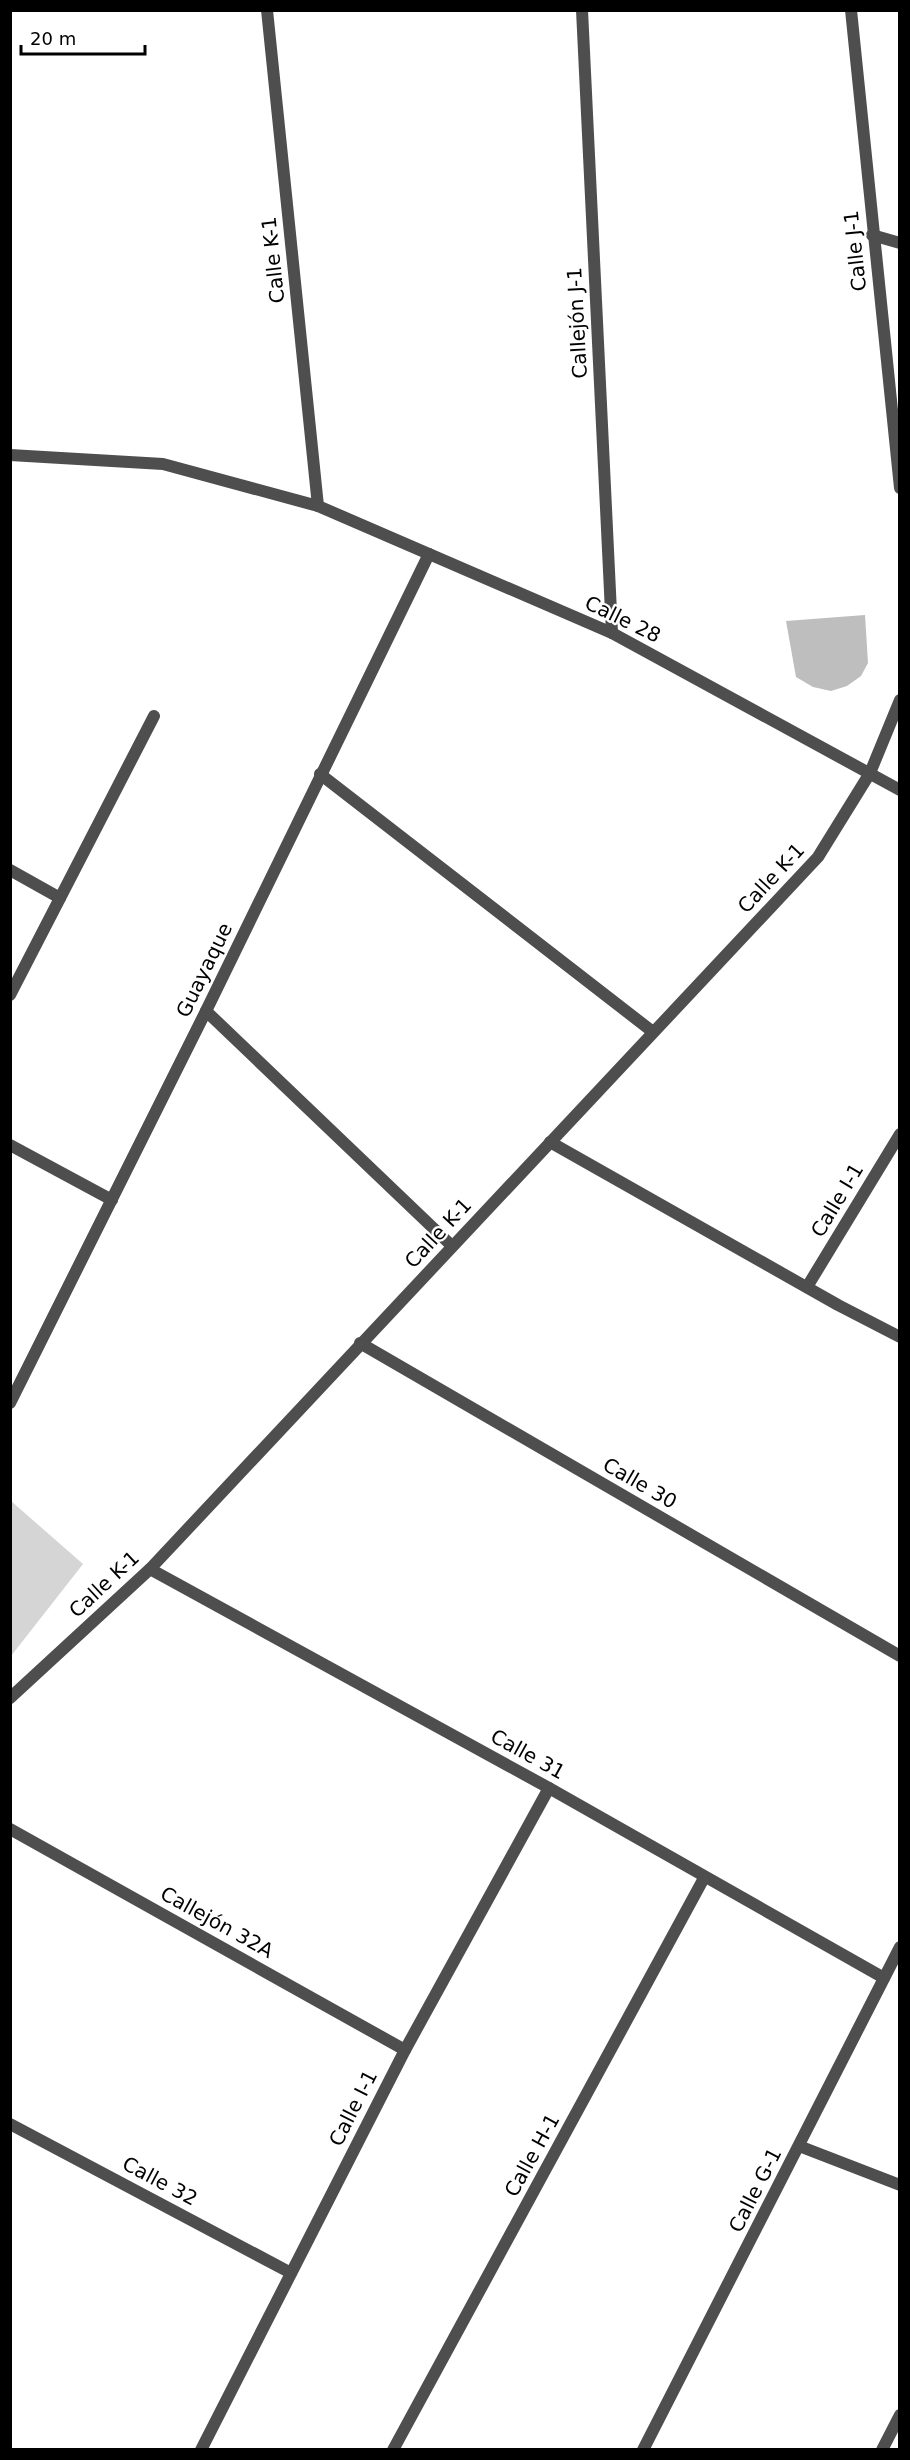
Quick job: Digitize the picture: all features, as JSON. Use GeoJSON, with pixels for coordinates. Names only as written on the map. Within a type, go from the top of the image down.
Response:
{"type":"FeatureCollection","features":[{"type":"Feature","properties":{"kind":"street","name":"Calle K-1"},"geometry":{"type":"LineString","coordinates":[[267,10],[318,506]]}},
{"type":"Feature","properties":{"kind":"street","name":"Callejón J-1"},"geometry":{"type":"LineString","coordinates":[[582,10],[612,633]]}},
{"type":"Feature","properties":{"kind":"street","name":"Calle J-1"},"geometry":{"type":"LineString","coordinates":[[851,10],[872,235],[900,488]]}},
{"type":"Feature","properties":{"kind":"street"},"geometry":{"type":"LineString","coordinates":[[872,235],[900,243]]}},
{"type":"Feature","properties":{"kind":"street","name":"Calle 28"},"geometry":{"type":"LineString","coordinates":[[10,455],[163,464],[318,506],[612,633],[900,790]]}},
{"type":"Feature","properties":{"kind":"street","name":"Guayaque"},"geometry":{"type":"LineString","coordinates":[[10,1402],[206,1011],[429,554]]}},
{"type":"Feature","properties":{"kind":"street"},"geometry":{"type":"LineString","coordinates":[[870,773],[900,700]]}},
{"type":"Feature","properties":{"kind":"street"},"geometry":{"type":"LineString","coordinates":[[10,995],[154,716]]}},
{"type":"Feature","properties":{"kind":"street","name":"Calle K-1"},"geometry":{"type":"LineString","coordinates":[[10,1698],[150,1569],[818,857],[870,773]]}},
{"type":"Feature","properties":{"kind":"street"},"geometry":{"type":"LineString","coordinates":[[320,774],[653,1032]]}},
{"type":"Feature","properties":{"kind":"street"},"geometry":{"type":"LineString","coordinates":[[10,870],[60,898]]}},
{"type":"Feature","properties":{"kind":"street"},"geometry":{"type":"LineString","coordinates":[[206,1011],[452,1246]]}},
{"type":"Feature","properties":{"kind":"street","name":"Calle I-1"},"geometry":{"type":"LineString","coordinates":[[807,1287],[900,1134]]}},
{"type":"Feature","properties":{"kind":"street"},"geometry":{"type":"LineString","coordinates":[[550,1142],[900,1337]]}},
{"type":"Feature","properties":{"kind":"street"},"geometry":{"type":"LineString","coordinates":[[10,1145],[112,1200]]}},
{"type":"Feature","properties":{"kind":"street","name":"Calle 30"},"geometry":{"type":"LineString","coordinates":[[360,1343],[900,1656]]}},
{"type":"Feature","properties":{"kind":"street","name":"Calle 31"},"geometry":{"type":"LineString","coordinates":[[150,1569],[549,1788],[704,1878],[884,1978]]}},
{"type":"Feature","properties":{"kind":"street","name":"Calle I-1"},"geometry":{"type":"LineString","coordinates":[[201,2450],[405,2050],[549,1788]]}},
{"type":"Feature","properties":{"kind":"street","name":"Callejón 32A"},"geometry":{"type":"LineString","coordinates":[[10,1829],[405,2050]]}},
{"type":"Feature","properties":{"kind":"street","name":"Calle H-1"},"geometry":{"type":"LineString","coordinates":[[393,2450],[704,1878]]}},
{"type":"Feature","properties":{"kind":"street","name":"Calle G-1"},"geometry":{"type":"LineString","coordinates":[[643,2450],[898,1952]]}},
{"type":"Feature","properties":{"kind":"street","name":"Calle 32"},"geometry":{"type":"LineString","coordinates":[[10,2124],[291,2273]]}},
{"type":"Feature","properties":{"kind":"street"},"geometry":{"type":"LineString","coordinates":[[799,2146],[900,2185]]}},
{"type":"Feature","properties":{"kind":"street"},"geometry":{"type":"LineString","coordinates":[[882,2450],[900,2415]]}},
{"type":"Feature","properties":{"kind":"shaded area"},"geometry":{"type":"Polygon","coordinates":[[[11,1501],[83,1564],[11,1656],[11,1501]]]}},
{"type":"Feature","properties":{"kind":"building"},"geometry":{"type":"Polygon","coordinates":[[[865,615],[868,663],[861,676],[847,686],[831,691],[813,687],[796,677],[786,621],[865,615]]]}}]}
